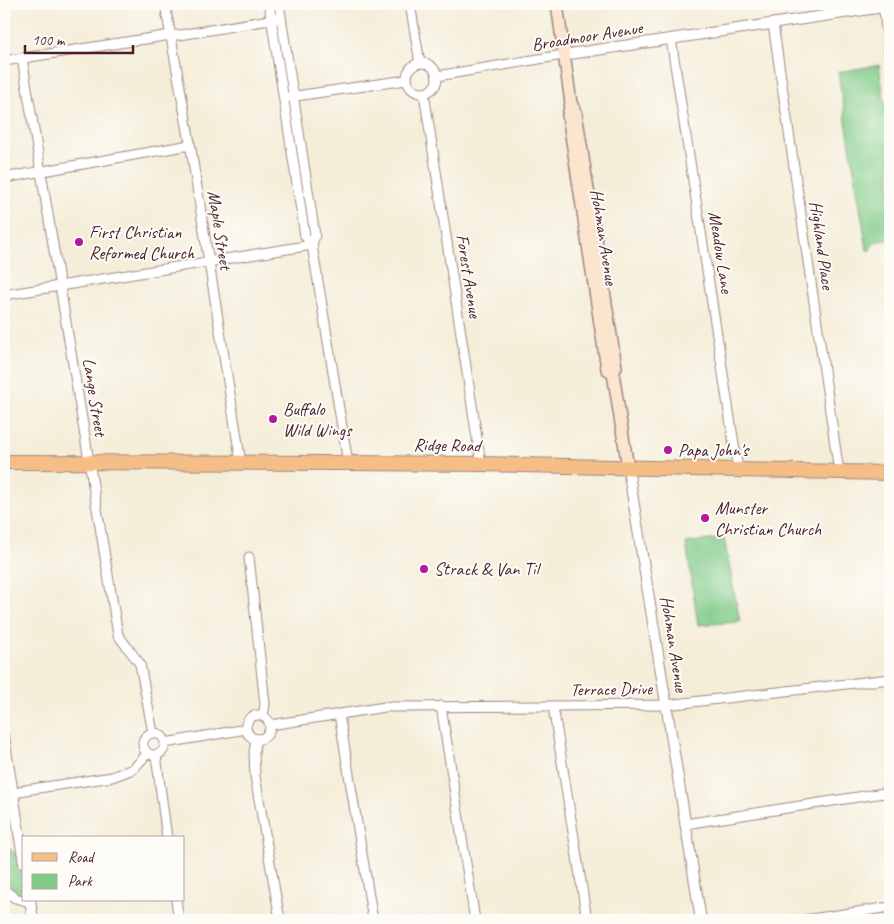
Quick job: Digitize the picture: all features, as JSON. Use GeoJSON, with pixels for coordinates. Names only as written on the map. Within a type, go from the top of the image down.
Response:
{"type":"FeatureCollection","features":[{"type":"Feature","properties":{"kind":"main road","name":"Hohman Avenue"},"geometry":{"type":"LineString","coordinates":[[556,4],[571,103],[568,115],[607,369],[613,373],[628,468]]}},
{"type":"Feature","properties":{"kind":"main road","name":"Ridge Road"},"geometry":{"type":"LineString","coordinates":[[4,462],[348,462],[890,473]]}},
{"type":"Feature","properties":{"kind":"street","name":"Maple Street"},"geometry":{"type":"LineString","coordinates":[[165,4],[190,145],[241,463]]}},
{"type":"Feature","properties":{"kind":"street"},"geometry":{"type":"LineString","coordinates":[[269,4],[276,19],[293,96],[315,234],[312,245],[348,462]]}},
{"type":"Feature","properties":{"kind":"street"},"geometry":{"type":"LineString","coordinates":[[279,4],[276,19],[283,98],[305,236],[312,245]]}},
{"type":"Feature","properties":{"kind":"street"},"geometry":{"type":"LineString","coordinates":[[410,4],[420,63]]}},
{"type":"Feature","properties":{"kind":"street"},"geometry":{"type":"LineString","coordinates":[[886,6],[890,59]]}},
{"type":"Feature","properties":{"kind":"street","name":"Broadmoor Avenue"},"geometry":{"type":"LineString","coordinates":[[437,76],[886,6]]}},
{"type":"Feature","properties":{"kind":"street"},"geometry":{"type":"LineString","coordinates":[[4,61],[276,19]]}},
{"type":"Feature","properties":{"kind":"street","name":"Highland Place"},"geometry":{"type":"LineString","coordinates":[[773,24],[839,472]]}},
{"type":"Feature","properties":{"kind":"street","name":"Meadow Lane"},"geometry":{"type":"LineString","coordinates":[[671,40],[738,470]]}},
{"type":"Feature","properties":{"kind":"street","name":"Lange Street"},"geometry":{"type":"LineString","coordinates":[[22,58],[118,635],[140,664],[152,733]]}},
{"type":"Feature","properties":{"kind":"street"},"geometry":{"type":"LineString","coordinates":[[420,63],[425,63],[433,68],[437,76],[434,87],[424,94],[414,92],[406,80],[408,71],[415,64],[420,63]]}},
{"type":"Feature","properties":{"kind":"street"},"geometry":{"type":"LineString","coordinates":[[283,98],[406,80]]}},
{"type":"Feature","properties":{"kind":"street","name":"Forest Avenue"},"geometry":{"type":"LineString","coordinates":[[424,94],[481,464]]}},
{"type":"Feature","properties":{"kind":"street"},"geometry":{"type":"LineString","coordinates":[[4,178],[190,145]]}},
{"type":"Feature","properties":{"kind":"street"},"geometry":{"type":"LineString","coordinates":[[4,295],[312,245]]}},
{"type":"Feature","properties":{"kind":"street","name":"Hohman Avenue"},"geometry":{"type":"LineString","coordinates":[[628,468],[701,920]]}},
{"type":"Feature","properties":{"kind":"street"},"geometry":{"type":"LineString","coordinates":[[248,556],[265,704],[263,716]]}},
{"type":"Feature","properties":{"kind":"street","name":"Terrace Drive"},"geometry":{"type":"LineString","coordinates":[[270,726],[388,707],[666,705],[890,679]]}},
{"type":"Feature","properties":{"kind":"street"},"geometry":{"type":"LineString","coordinates":[[441,706],[475,920]]}},
{"type":"Feature","properties":{"kind":"street"},"geometry":{"type":"LineString","coordinates":[[553,706],[586,920]]}},
{"type":"Feature","properties":{"kind":"street"},"geometry":{"type":"LineString","coordinates":[[339,714],[373,920]]}},
{"type":"Feature","properties":{"kind":"street"},"geometry":{"type":"LineString","coordinates":[[256,715],[263,716],[268,720],[270,726],[267,736],[260,739],[250,736],[246,729],[250,718],[256,715]]}},
{"type":"Feature","properties":{"kind":"street"},"geometry":{"type":"LineString","coordinates":[[165,743],[246,729]]}},
{"type":"Feature","properties":{"kind":"street"},"geometry":{"type":"LineString","coordinates":[[8,797],[25,790],[112,777],[133,769],[152,754],[162,752],[165,743],[159,734],[152,733],[146,737],[143,744],[146,751],[152,754]]}},
{"type":"Feature","properties":{"kind":"street"},"geometry":{"type":"LineString","coordinates":[[4,738],[8,797],[22,855]]}},
{"type":"Feature","properties":{"kind":"street"},"geometry":{"type":"LineString","coordinates":[[256,739],[254,752],[255,776],[280,920]]}},
{"type":"Feature","properties":{"kind":"street"},"geometry":{"type":"LineString","coordinates":[[152,754],[167,836]]}},
{"type":"Feature","properties":{"kind":"street"},"geometry":{"type":"LineString","coordinates":[[685,824],[890,792]]}},
{"type":"Feature","properties":{"kind":"street"},"geometry":{"type":"LineString","coordinates":[[4,890],[14,898],[22,900]]}},
{"type":"Feature","properties":{"kind":"street"},"geometry":{"type":"LineString","coordinates":[[30,902],[33,920]]}},
{"type":"Feature","properties":{"kind":"street"},"geometry":{"type":"LineString","coordinates":[[176,902],[179,920]]}},
{"type":"Feature","properties":{"kind":"street"},"geometry":{"type":"LineString","coordinates":[[805,920],[890,907]]}},
{"type":"Feature","properties":{"kind":"green space"},"geometry":{"type":"Polygon","coordinates":[[[879,65],[890,140],[890,240],[873,244],[870,250],[867,250],[838,72],[879,65]]]}},
{"type":"Feature","properties":{"kind":"green space"},"geometry":{"type":"Polygon","coordinates":[[[724,538],[740,622],[698,625],[686,543],[724,538]]]}},
{"type":"Feature","properties":{"kind":"green space"},"geometry":{"type":"Polygon","coordinates":[[[4,843],[22,860],[22,895],[4,881],[4,843]]]}},
{"type":"Feature","properties":{"kind":"place","name":"First Christian Reformed Church"},"geometry":{"type":"Point","coordinates":[79,242]}},
{"type":"Feature","properties":{"kind":"place","name":"Buffalo Wild Wings"},"geometry":{"type":"Point","coordinates":[273,419]}},
{"type":"Feature","properties":{"kind":"place","name":"Papa John's"},"geometry":{"type":"Point","coordinates":[668,450]}},
{"type":"Feature","properties":{"kind":"place","name":"Munster Christian Church"},"geometry":{"type":"Point","coordinates":[705,518]}},
{"type":"Feature","properties":{"kind":"place","name":"Strack & Van Til"},"geometry":{"type":"Point","coordinates":[424,569]}}]}
